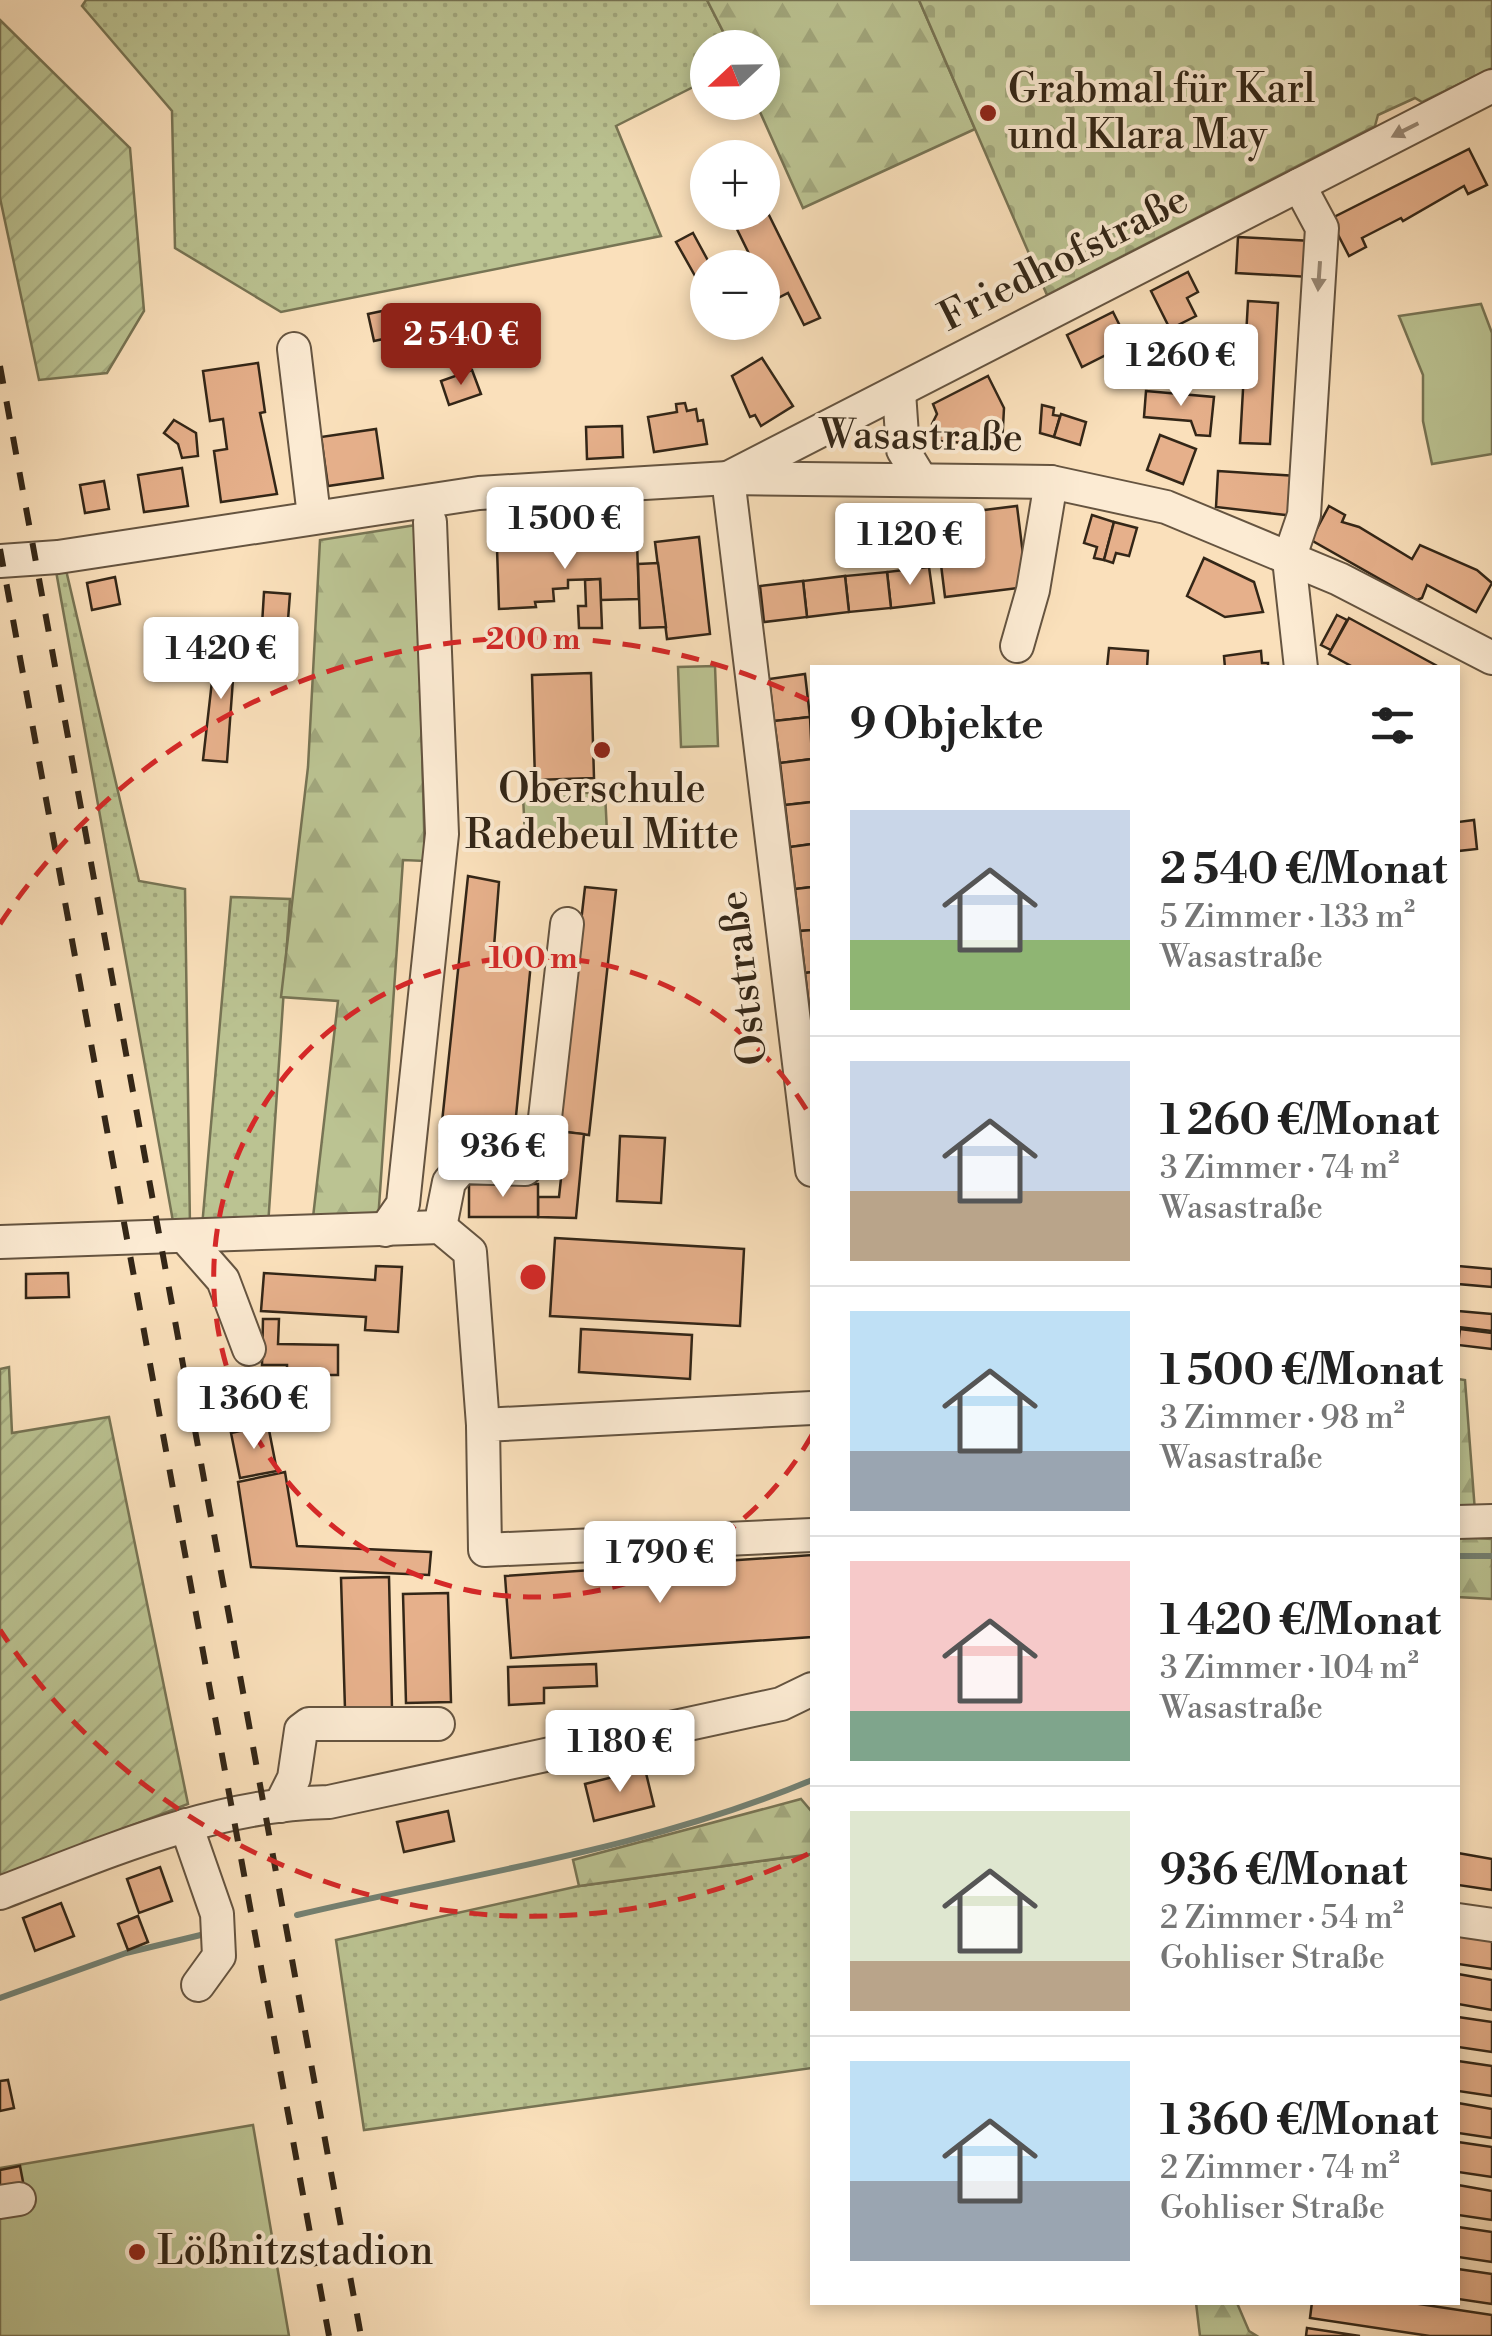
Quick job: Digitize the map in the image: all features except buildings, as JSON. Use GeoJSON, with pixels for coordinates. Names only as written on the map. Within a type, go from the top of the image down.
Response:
{"type":"FeatureCollection","features":[{"type":"Feature","properties":{"kind":"street","name":"Friedhofstraße"},"geometry":{"type":"LineString","coordinates":[[728,478],[1492,86]]}},
{"type":"Feature","properties":{"kind":"street"},"geometry":{"type":"LineString","coordinates":[[1299,185],[1322,228],[1304,515],[1290,560],[1302,665]]}},
{"type":"Feature","properties":{"kind":"street"},"geometry":{"type":"LineString","coordinates":[[294,348],[314,516]]}},
{"type":"Feature","properties":{"kind":"street"},"geometry":{"type":"LineString","coordinates":[[899,392],[903,450],[920,478]]}},
{"type":"Feature","properties":{"kind":"street","name":"Wasastraße"},"geometry":{"type":"LineString","coordinates":[[0,562],[58,557],[479,493],[728,478],[1051,482],[1166,506],[1338,580],[1492,658]]}},
{"type":"Feature","properties":{"kind":"street","name":"Oststraße"},"geometry":{"type":"LineString","coordinates":[[728,478],[810,1154]]}},
{"type":"Feature","properties":{"kind":"street"},"geometry":{"type":"LineString","coordinates":[[1017,646],[1033,590],[1051,482]]}},
{"type":"Feature","properties":{"kind":"street"},"geometry":{"type":"LineString","coordinates":[[385,1230],[403,1204],[442,834],[430,522]]}},
{"type":"Feature","properties":{"kind":"street"},"geometry":{"type":"LineString","coordinates":[[440,1227],[449,1182],[462,1168],[525,1169],[541,1153],[567,924]]}},
{"type":"Feature","properties":{"kind":"street"},"geometry":{"type":"LineString","coordinates":[[0,1242],[440,1227],[470,1252],[483,1425],[486,1550],[810,1534]]}},
{"type":"Feature","properties":{"kind":"street"},"geometry":{"type":"LineString","coordinates":[[188,1238],[223,1280],[249,1349]]}},
{"type":"Feature","properties":{"kind":"street"},"geometry":{"type":"LineString","coordinates":[[483,1425],[810,1408]]}},
{"type":"Feature","properties":{"kind":"street"},"geometry":{"type":"LineString","coordinates":[[1460,1522],[1492,1521]]}},
{"type":"Feature","properties":{"kind":"street"},"geometry":{"type":"LineString","coordinates":[[0,1893],[186,1825],[280,1806],[328,1802],[762,1708],[810,1689]]}},
{"type":"Feature","properties":{"kind":"street"},"geometry":{"type":"LineString","coordinates":[[280,1806],[294,1778],[301,1730],[309,1724],[438,1724]]}},
{"type":"Feature","properties":{"kind":"street"},"geometry":{"type":"LineString","coordinates":[[186,1825],[217,1914],[220,1956],[198,1986]]}},
{"type":"Feature","properties":{"kind":"street"},"geometry":{"type":"LineString","coordinates":[[1460,1920],[1492,1925]]}},
{"type":"Feature","properties":{"kind":"green space"},"geometry":{"type":"Polygon","coordinates":[[[86,0],[707,0],[722,30],[690,30],[690,89],[616,126],[661,236],[281,312],[175,248],[172,111],[82,6],[86,0]]]}},
{"type":"Feature","properties":{"kind":"green space"},"geometry":{"type":"Polygon","coordinates":[[[707,0],[919,0],[975,129],[803,208],[780,157],[780,140],[773,140],[764,120],[780,120],[780,30],[722,30],[707,0]]]}},
{"type":"Feature","properties":{"kind":"green space"},"geometry":{"type":"Polygon","coordinates":[[[919,0],[1492,0],[1492,68],[1422,102],[1415,98],[1378,115],[1375,126],[1047,295],[919,0]]]}},
{"type":"Feature","properties":{"kind":"green space"},"geometry":{"type":"Polygon","coordinates":[[[0,20],[130,148],[144,311],[107,373],[39,380],[0,198],[0,20]]]}},
{"type":"Feature","properties":{"kind":"green space"},"geometry":{"type":"Polygon","coordinates":[[[1481,304],[1492,333],[1492,454],[1432,464],[1423,421],[1423,375],[1399,316],[1481,304]]]}},
{"type":"Feature","properties":{"kind":"green space"},"geometry":{"type":"Polygon","coordinates":[[[416,525],[425,861],[403,860],[378,1221],[312,1226],[338,1001],[281,997],[308,767],[320,540],[416,525]]]}},
{"type":"Feature","properties":{"kind":"green space"},"geometry":{"type":"Polygon","coordinates":[[[66,570],[139,881],[185,889],[190,1227],[174,1227],[56,571],[66,570]]]}},
{"type":"Feature","properties":{"kind":"green space"},"geometry":{"type":"Polygon","coordinates":[[[715,666],[718,746],[681,747],[678,667],[715,666]]]}},
{"type":"Feature","properties":{"kind":"green space"},"geometry":{"type":"Polygon","coordinates":[[[605,792],[607,833],[525,836],[523,796],[605,792]]]}},
{"type":"Feature","properties":{"kind":"green space"},"geometry":{"type":"Polygon","coordinates":[[[231,897],[290,899],[268,1226],[202,1227],[231,897]]]}},
{"type":"Feature","properties":{"kind":"green space"},"geometry":{"type":"Polygon","coordinates":[[[9,1367],[12,1433],[109,1417],[188,1804],[0,1876],[0,1369],[9,1367]]]}},
{"type":"Feature","properties":{"kind":"green space"},"geometry":{"type":"Polygon","coordinates":[[[1460,1379],[1465,1380],[1477,1538],[1492,1539],[1492,1599],[1460,1597],[1460,1379]]]}},
{"type":"Feature","properties":{"kind":"green space"},"geometry":{"type":"Polygon","coordinates":[[[801,1799],[810,1810],[810,1854],[579,1886],[573,1860],[801,1799]]]}},
{"type":"Feature","properties":{"kind":"green space"},"geometry":{"type":"Polygon","coordinates":[[[810,1854],[810,2068],[364,2130],[336,1940],[579,1886],[810,1854]]]}},
{"type":"Feature","properties":{"kind":"green space","name":"Lößnitzstadion"},"geometry":{"type":"Polygon","coordinates":[[[253,2125],[289,2336],[0,2336],[0,2168],[253,2125]]]}},
{"type":"Feature","properties":{"kind":"green space"},"geometry":{"type":"Polygon","coordinates":[[[1196,2305],[1238,2305],[1249,2331],[1257,2336],[1200,2336],[1196,2305]]]}},
{"type":"Feature","properties":{"kind":"waterway"},"geometry":{"type":"LineString","coordinates":[[1460,1556],[1492,1556]]}},
{"type":"Feature","properties":{"kind":"waterway"},"geometry":{"type":"LineString","coordinates":[[297,1915],[622,1842],[750,1804],[810,1781]]}},
{"type":"Feature","properties":{"kind":"waterway"},"geometry":{"type":"LineString","coordinates":[[0,1998],[126,1953],[209,1933]]}},
{"type":"Feature","properties":{"kind":"railway"},"geometry":{"type":"LineString","coordinates":[[0,366],[361,2336]]}},
{"type":"Feature","properties":{"kind":"railway"},"geometry":{"type":"LineString","coordinates":[[0,549],[329,2336]]}},
{"type":"Feature","properties":{"kind":"place","name":"Grabmal für Karl und Klara May"},"geometry":{"type":"Point","coordinates":[988,113]}},
{"type":"Feature","properties":{"kind":"place","name":"Oberschule Radebeul Mitte"},"geometry":{"type":"Point","coordinates":[602,750]}},
{"type":"Feature","properties":{"kind":"place","name":"Lößnitzstadion"},"geometry":{"type":"Point","coordinates":[137,2252]}}]}
